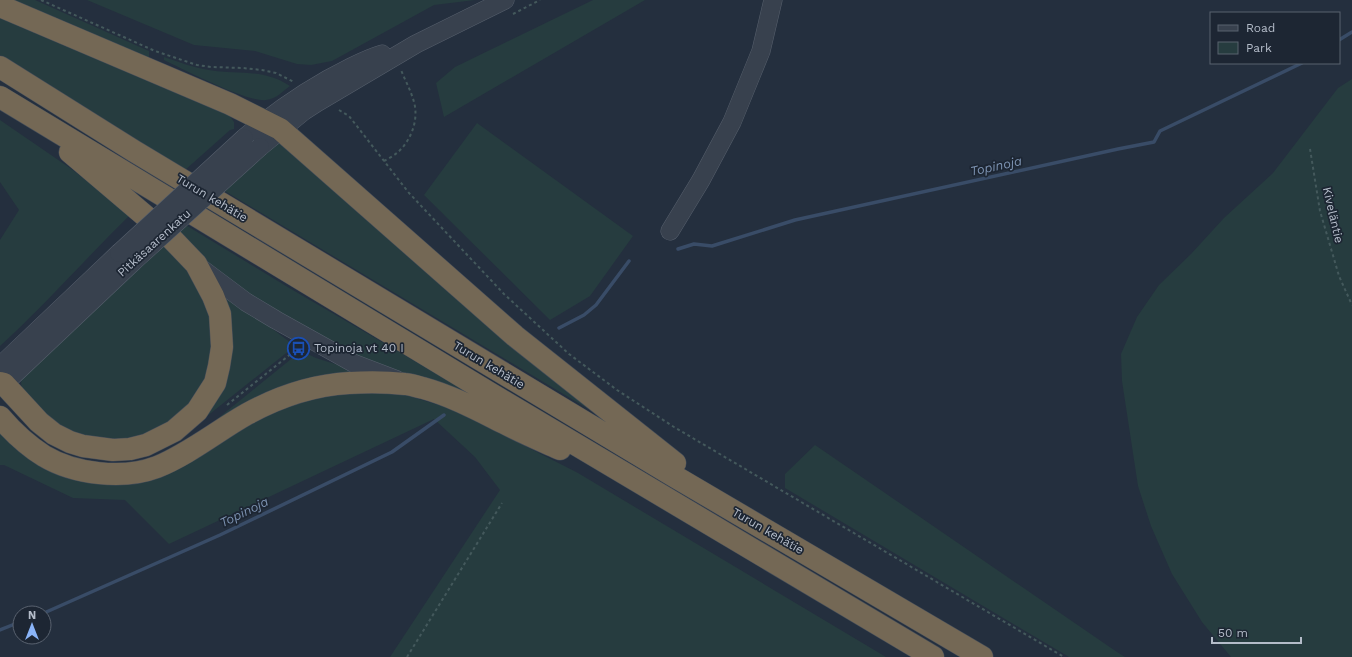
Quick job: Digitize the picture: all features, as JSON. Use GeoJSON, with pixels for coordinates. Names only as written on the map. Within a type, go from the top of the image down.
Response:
{"type":"FeatureCollection","features":[{"type":"Feature","properties":{"kind":"highway"},"geometry":{"type":"LineString","coordinates":[[0,6],[230,104],[272,125],[543,359],[747,518]]}},
{"type":"Feature","properties":{"kind":"highway","name":"Turun kehätie"},"geometry":{"type":"LineString","coordinates":[[0,68],[134,151],[695,488],[982,657]]}},
{"type":"Feature","properties":{"kind":"highway","name":"Turun kehätie"},"geometry":{"type":"LineString","coordinates":[[0,97],[639,483],[933,657]]}},
{"type":"Feature","properties":{"kind":"highway"},"geometry":{"type":"LineString","coordinates":[[1,379],[39,422],[62,438],[83,446],[113,450],[130,449],[146,445],[174,431],[197,411],[215,383],[222,347],[220,314],[213,296],[196,264],[170,236],[19,109]]}},
{"type":"Feature","properties":{"kind":"highway"},"geometry":{"type":"LineString","coordinates":[[0,417],[32,448],[50,459],[85,471],[102,474],[119,474],[155,468],[193,449],[247,415],[281,399],[303,391],[348,383],[406,384],[434,391],[462,402],[524,433],[639,483]]}},
{"type":"Feature","properties":{"kind":"street","name":"Pitkäsaarenkatu"},"geometry":{"type":"LineString","coordinates":[[1,379],[126,257],[244,138],[304,111],[416,44],[505,0]]}},
{"type":"Feature","properties":{"kind":"street"},"geometry":{"type":"LineString","coordinates":[[670,231],[701,180],[732,122],[761,51],[773,0]]}},
{"type":"Feature","properties":{"kind":"street","name":"Pitkäsaarenkatu"},"geometry":{"type":"LineString","coordinates":[[126,257],[260,147],[272,125]]}},
{"type":"Feature","properties":{"kind":"street"},"geometry":{"type":"LineString","coordinates":[[196,264],[246,302],[309,339],[355,364],[406,384]]}},
{"type":"Feature","properties":{"kind":"street"},"geometry":{"type":"LineString","coordinates":[[683,508],[695,488]]}},
{"type":"Feature","properties":{"kind":"path"},"geometry":{"type":"LineString","coordinates":[[41,0],[156,51],[190,63],[211,67],[262,70],[276,73],[294,82]]}},
{"type":"Feature","properties":{"kind":"path"},"geometry":{"type":"LineString","coordinates":[[384,162],[398,152],[407,140],[414,127],[416,115],[415,103],[399,67]]}},
{"type":"Feature","properties":{"kind":"path"},"geometry":{"type":"LineString","coordinates":[[339,110],[349,116],[409,193],[504,294],[570,354],[617,390],[674,427],[1064,657]]}},
{"type":"Feature","properties":{"kind":"path","name":"Kiveläntie"},"geometry":{"type":"LineString","coordinates":[[1310,149],[1320,211],[1339,276],[1352,305]]}},
{"type":"Feature","properties":{"kind":"path"},"geometry":{"type":"LineString","coordinates":[[407,657],[502,503]]}},
{"type":"Feature","properties":{"kind":"green space"},"geometry":{"type":"Polygon","coordinates":[[[4,0],[35,0],[149,51],[149,59],[4,0]]]}},
{"type":"Feature","properties":{"kind":"green space"},"geometry":{"type":"Polygon","coordinates":[[[87,0],[475,0],[434,5],[332,61],[311,65],[297,64],[255,51],[194,45],[87,0]]]}},
{"type":"Feature","properties":{"kind":"green space"},"geometry":{"type":"Polygon","coordinates":[[[593,0],[645,0],[444,117],[436,83],[455,67],[593,0]]]}},
{"type":"Feature","properties":{"kind":"green space"},"geometry":{"type":"Polygon","coordinates":[[[0,13],[229,115],[234,122],[234,129],[230,130],[184,171],[0,55],[0,13]]]}},
{"type":"Feature","properties":{"kind":"green space"},"geometry":{"type":"Polygon","coordinates":[[[164,57],[203,69],[260,74],[280,80],[290,86],[273,98],[257,100],[215,84],[164,60],[164,57]]]}},
{"type":"Feature","properties":{"kind":"green space"},"geometry":{"type":"Polygon","coordinates":[[[1352,79],[1352,657],[1231,657],[1202,622],[1172,574],[1151,526],[1138,486],[1122,381],[1121,354],[1137,317],[1159,285],[1191,254],[1224,218],[1273,173],[1338,88],[1352,79]]]}},
{"type":"Feature","properties":{"kind":"green space"},"geometry":{"type":"Polygon","coordinates":[[[0,120],[70,168],[131,214],[34,314],[0,346],[0,240],[19,210],[0,182],[0,120]]]}},
{"type":"Feature","properties":{"kind":"green space"},"geometry":{"type":"Polygon","coordinates":[[[477,123],[633,236],[590,296],[550,320],[424,195],[477,123]]]}},
{"type":"Feature","properties":{"kind":"green space"},"geometry":{"type":"Polygon","coordinates":[[[281,137],[620,428],[223,190],[281,137]]]}},
{"type":"Feature","properties":{"kind":"green space"},"geometry":{"type":"Polygon","coordinates":[[[184,224],[291,289],[497,409],[341,350],[222,279],[174,234],[184,224]]]}},
{"type":"Feature","properties":{"kind":"green space"},"geometry":{"type":"Polygon","coordinates":[[[166,241],[178,254],[211,312],[214,360],[198,395],[169,423],[148,433],[125,440],[88,438],[56,425],[23,392],[21,384],[22,375],[166,241]]]}},
{"type":"Feature","properties":{"kind":"green space"},"geometry":{"type":"Polygon","coordinates":[[[214,285],[295,346],[201,421],[218,392],[214,285]]]}},
{"type":"Feature","properties":{"kind":"green space"},"geometry":{"type":"Polygon","coordinates":[[[301,351],[316,358],[367,374],[220,425],[217,419],[301,351]]]}},
{"type":"Feature","properties":{"kind":"green space"},"geometry":{"type":"Polygon","coordinates":[[[393,391],[455,410],[578,473],[886,657],[390,657],[500,490],[475,457],[434,419],[169,544],[125,500],[73,498],[4,465],[0,465],[0,429],[107,482],[298,402],[348,392],[393,391]]]}},
{"type":"Feature","properties":{"kind":"green space"},"geometry":{"type":"Polygon","coordinates":[[[815,445],[1125,657],[1069,657],[785,488],[785,474],[815,445]]]}},
{"type":"Feature","properties":{"kind":"waterway","name":"Topinoja"},"geometry":{"type":"LineString","coordinates":[[1340,39],[1352,32]]}},
{"type":"Feature","properties":{"kind":"waterway","name":"Topinoja"},"geometry":{"type":"LineString","coordinates":[[678,249],[694,244],[712,246],[795,220],[1154,142],[1160,131],[1300,64]]}},
{"type":"Feature","properties":{"kind":"waterway","name":"Topinoja"},"geometry":{"type":"LineString","coordinates":[[559,328],[584,315],[596,305],[629,261]]}},
{"type":"Feature","properties":{"kind":"waterway","name":"Topinoja"},"geometry":{"type":"LineString","coordinates":[[52,609],[220,535],[392,452],[444,415]]}},
{"type":"Feature","properties":{"kind":"waterway","name":"Topinoja"},"geometry":{"type":"LineString","coordinates":[[0,630],[12,625]]}},
{"type":"Feature","properties":{"kind":"place","name":"Topinoja vt 40 I"},"geometry":{"type":"Point","coordinates":[298,348]}}]}
